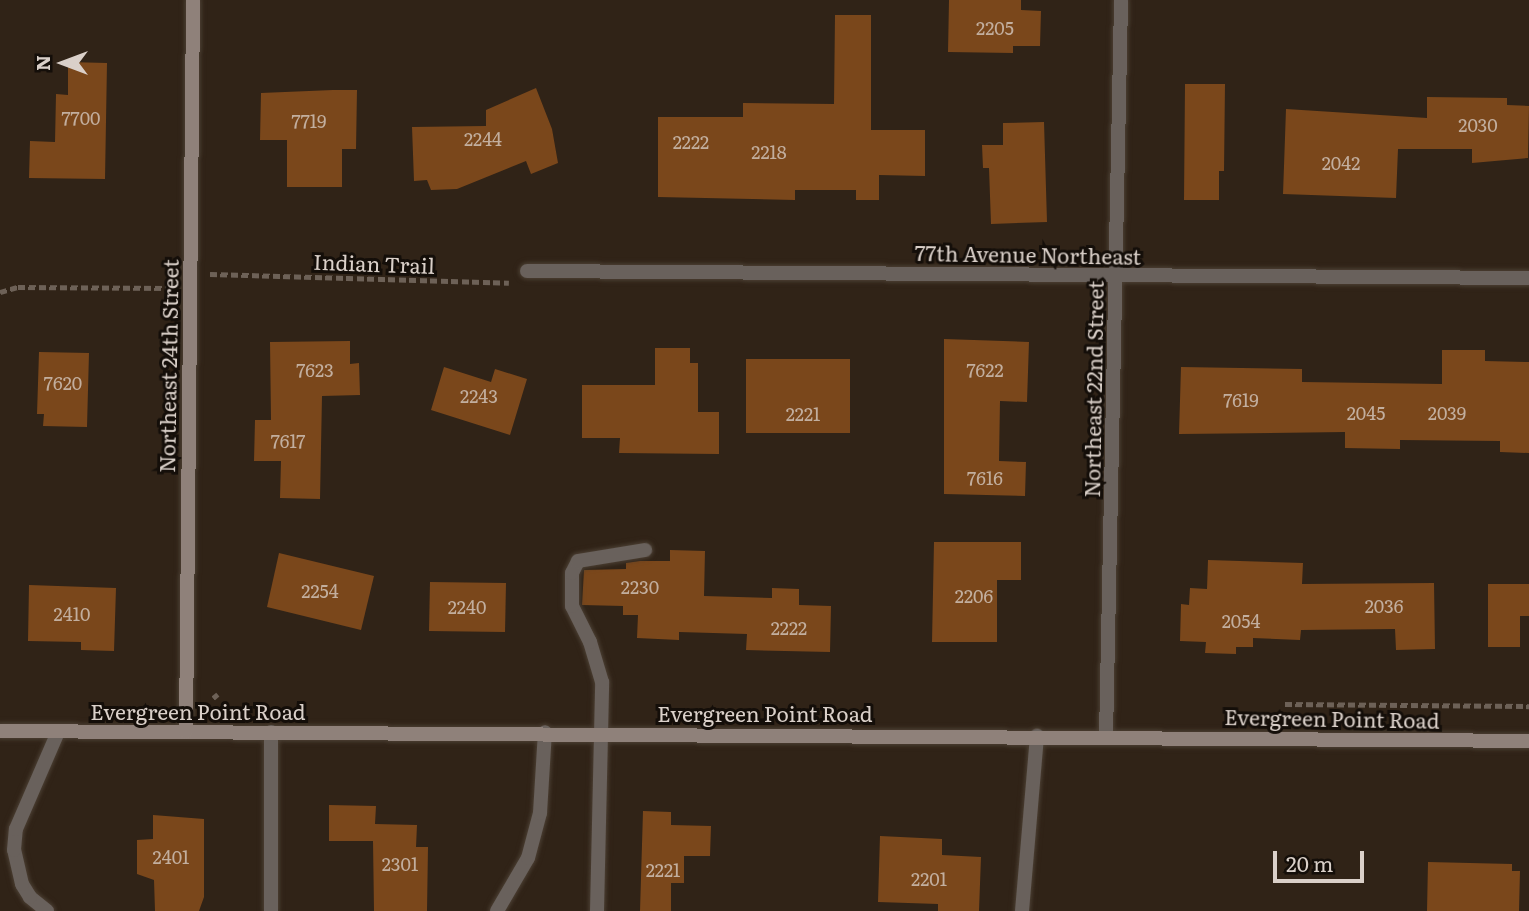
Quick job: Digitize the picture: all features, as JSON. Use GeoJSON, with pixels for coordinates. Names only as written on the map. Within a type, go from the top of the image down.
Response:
{"type":"FeatureCollection","features":[{"type":"Feature","properties":{"kind":"street","name":"Northeast 24th Street"},"geometry":{"type":"LineString","coordinates":[[186,732],[193,0]]}},
{"type":"Feature","properties":{"kind":"street","name":"Northeast 22nd Street"},"geometry":{"type":"LineString","coordinates":[[1106,737],[1121,0]]}},
{"type":"Feature","properties":{"kind":"street","name":"77th Avenue Northeast"},"geometry":{"type":"LineString","coordinates":[[527,271],[1529,278]]}},
{"type":"Feature","properties":{"kind":"street"},"geometry":{"type":"LineString","coordinates":[[597,911],[602,682],[590,642],[572,606],[574,565],[645,550]]}},
{"type":"Feature","properties":{"kind":"street","name":"Evergreen Point Road"},"geometry":{"type":"LineString","coordinates":[[0,731],[545,732],[1529,741]]}},
{"type":"Feature","properties":{"kind":"street"},"geometry":{"type":"LineString","coordinates":[[47,911],[30,897],[22,884],[14,850],[16,829],[58,732]]}},
{"type":"Feature","properties":{"kind":"street"},"geometry":{"type":"LineString","coordinates":[[271,732],[271,911]]}},
{"type":"Feature","properties":{"kind":"street"},"geometry":{"type":"LineString","coordinates":[[497,911],[528,858],[534,835],[545,732]]}},
{"type":"Feature","properties":{"kind":"street"},"geometry":{"type":"LineString","coordinates":[[1022,911],[1037,736]]}},
{"type":"Feature","properties":{"kind":"path","name":"Indian Trail"},"geometry":{"type":"LineString","coordinates":[[216,273],[513,283],[527,271]]}},
{"type":"Feature","properties":{"kind":"path"},"geometry":{"type":"LineString","coordinates":[[0,292],[18,287],[174,288]]}},
{"type":"Feature","properties":{"kind":"path"},"geometry":{"type":"LineString","coordinates":[[1285,704],[1529,706]]}},
{"type":"Feature","properties":{"kind":"building"},"geometry":{"type":"Polygon","coordinates":[[[949,0],[1021,0],[1021,10],[1041,11],[1040,46],[1013,46],[1013,53],[948,52],[949,0]]]}},
{"type":"Feature","properties":{"kind":"building"},"geometry":{"type":"Polygon","coordinates":[[[835,15],[871,15],[871,130],[925,130],[925,176],[879,175],[879,200],[856,200],[856,190],[795,190],[795,200],[658,197],[658,117],[743,117],[743,103],[834,104],[835,15]]]}},
{"type":"Feature","properties":{"kind":"building"},"geometry":{"type":"Polygon","coordinates":[[[68,62],[107,63],[105,179],[29,178],[30,141],[55,142],[56,94],[68,95],[68,62]]]}},
{"type":"Feature","properties":{"kind":"building"},"geometry":{"type":"Polygon","coordinates":[[[1185,84],[1225,84],[1224,171],[1219,171],[1219,200],[1184,200],[1185,84]]]}},
{"type":"Feature","properties":{"kind":"building"},"geometry":{"type":"Polygon","coordinates":[[[536,88],[552,129],[558,163],[531,174],[526,161],[457,189],[431,190],[427,180],[414,181],[412,127],[486,126],[486,110],[536,88]]]}},
{"type":"Feature","properties":{"kind":"building"},"geometry":{"type":"Polygon","coordinates":[[[357,90],[356,149],[342,149],[342,187],[287,187],[287,140],[260,140],[261,93],[357,90]]]}},
{"type":"Feature","properties":{"kind":"building"},"geometry":{"type":"Polygon","coordinates":[[[1427,97],[1507,98],[1507,105],[1529,106],[1528,158],[1472,163],[1472,149],[1398,149],[1396,198],[1283,194],[1286,109],[1427,118],[1427,97]]]}},
{"type":"Feature","properties":{"kind":"building"},"geometry":{"type":"Polygon","coordinates":[[[1044,122],[1047,222],[991,224],[989,168],[983,168],[982,145],[1003,145],[1003,123],[1044,122]]]}},
{"type":"Feature","properties":{"kind":"building"},"geometry":{"type":"Polygon","coordinates":[[[944,339],[1029,342],[1027,402],[1000,401],[999,461],[1026,462],[1025,496],[944,494],[944,339]]]}},
{"type":"Feature","properties":{"kind":"building"},"geometry":{"type":"Polygon","coordinates":[[[350,341],[350,364],[359,363],[360,395],[322,396],[320,499],[280,498],[281,461],[254,461],[255,420],[271,420],[270,342],[350,341]]]}},
{"type":"Feature","properties":{"kind":"building"},"geometry":{"type":"Polygon","coordinates":[[[655,348],[690,348],[690,363],[698,363],[698,412],[719,412],[719,454],[619,453],[620,438],[582,438],[582,385],[655,385],[655,348]]]}},
{"type":"Feature","properties":{"kind":"building"},"geometry":{"type":"Polygon","coordinates":[[[1442,350],[1485,350],[1485,361],[1529,362],[1529,453],[1500,452],[1500,441],[1400,440],[1400,449],[1345,448],[1345,432],[1179,434],[1181,367],[1302,369],[1302,382],[1442,384],[1442,350]]]}},
{"type":"Feature","properties":{"kind":"building"},"geometry":{"type":"Polygon","coordinates":[[[39,352],[89,353],[87,427],[43,426],[44,414],[37,414],[39,352]]]}},
{"type":"Feature","properties":{"kind":"building"},"geometry":{"type":"Polygon","coordinates":[[[746,359],[850,359],[850,433],[746,433],[746,359]]]}},
{"type":"Feature","properties":{"kind":"building"},"geometry":{"type":"Polygon","coordinates":[[[444,367],[491,382],[495,369],[527,379],[510,435],[431,410],[444,367]]]}},
{"type":"Feature","properties":{"kind":"building"},"geometry":{"type":"Polygon","coordinates":[[[934,542],[1021,542],[1021,580],[997,580],[997,642],[932,642],[934,542]]]}},
{"type":"Feature","properties":{"kind":"building"},"geometry":{"type":"Polygon","coordinates":[[[670,550],[705,551],[704,596],[772,598],[772,588],[799,589],[799,605],[831,606],[830,652],[746,650],[747,634],[679,632],[679,640],[637,638],[638,615],[623,615],[623,606],[582,605],[584,570],[626,569],[626,563],[670,561],[670,550]]]}},
{"type":"Feature","properties":{"kind":"building"},"geometry":{"type":"Polygon","coordinates":[[[279,553],[374,576],[361,630],[267,607],[279,553]]]}},
{"type":"Feature","properties":{"kind":"building"},"geometry":{"type":"Polygon","coordinates":[[[1208,560],[1303,563],[1302,584],[1434,583],[1435,649],[1396,650],[1395,629],[1301,630],[1300,640],[1253,638],[1253,647],[1236,647],[1236,654],[1205,653],[1206,642],[1180,641],[1181,604],[1189,605],[1190,588],[1207,589],[1208,560]]]}},
{"type":"Feature","properties":{"kind":"building"},"geometry":{"type":"Polygon","coordinates":[[[430,582],[506,583],[505,632],[429,631],[430,582]]]}},
{"type":"Feature","properties":{"kind":"building"},"geometry":{"type":"Polygon","coordinates":[[[1488,584],[1529,584],[1529,616],[1520,616],[1520,647],[1488,647],[1488,584]]]}},
{"type":"Feature","properties":{"kind":"building"},"geometry":{"type":"Polygon","coordinates":[[[29,585],[116,588],[114,651],[81,650],[81,642],[28,641],[29,585]]]}},
{"type":"Feature","properties":{"kind":"building"},"geometry":{"type":"Polygon","coordinates":[[[329,805],[376,806],[375,824],[417,825],[416,847],[428,847],[427,911],[374,911],[373,841],[329,841],[329,805]]]}},
{"type":"Feature","properties":{"kind":"building"},"geometry":{"type":"Polygon","coordinates":[[[643,811],[671,812],[671,825],[711,826],[710,856],[684,856],[684,883],[671,883],[671,911],[640,911],[643,811]]]}},
{"type":"Feature","properties":{"kind":"building"},"geometry":{"type":"Polygon","coordinates":[[[153,815],[204,819],[204,897],[199,911],[155,911],[154,880],[137,874],[137,840],[153,839],[153,815]]]}},
{"type":"Feature","properties":{"kind":"building"},"geometry":{"type":"Polygon","coordinates":[[[880,836],[942,839],[942,855],[981,857],[979,911],[938,911],[938,904],[878,902],[880,836]]]}},
{"type":"Feature","properties":{"kind":"building"},"geometry":{"type":"Polygon","coordinates":[[[1428,862],[1512,864],[1512,871],[1520,871],[1519,911],[1427,911],[1428,862]]]}}]}
